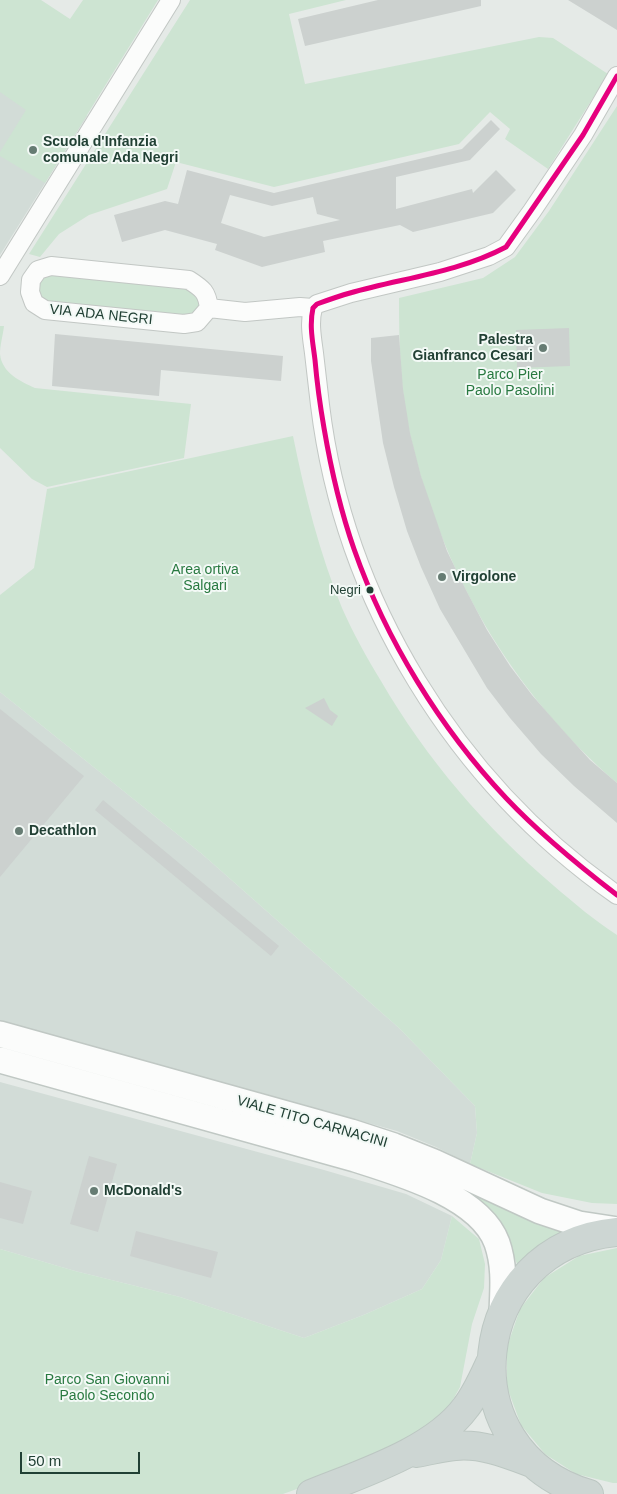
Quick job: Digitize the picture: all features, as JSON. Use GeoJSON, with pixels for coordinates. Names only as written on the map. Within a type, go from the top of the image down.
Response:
{"type":"FeatureCollection","features":[{"type":"Feature","properties":{"kind":"main road","name":"VIALE TITO CARNACINI"},"geometry":{"type":"LineString","coordinates":[[0,1034],[351,1132],[434,1162],[540,1211],[579,1224],[617,1231]]}},
{"type":"Feature","properties":{"kind":"main road","name":"VIALE TITO CARNACINI"},"geometry":{"type":"LineString","coordinates":[[0,1060],[356,1159],[440,1190],[468,1207],[483,1222],[496,1241],[502,1264],[502,1312]]}},
{"type":"Feature","properties":{"kind":"main road"},"geometry":{"type":"LineString","coordinates":[[589,1494],[554,1479],[534,1464],[516,1444],[505,1425],[497,1405],[490,1363],[495,1333],[502,1312],[515,1288],[532,1268],[554,1252],[578,1240],[601,1233],[617,1231]]}},
{"type":"Feature","properties":{"kind":"main road"},"geometry":{"type":"LineString","coordinates":[[311,1494],[407,1454],[446,1428],[466,1408],[490,1363]]}},
{"type":"Feature","properties":{"kind":"main road"},"geometry":{"type":"LineString","coordinates":[[407,1454],[457,1446],[472,1447],[500,1451],[534,1464]]}},
{"type":"Feature","properties":{"kind":"street"},"geometry":{"type":"LineString","coordinates":[[0,276],[171,0]]}},
{"type":"Feature","properties":{"kind":"street"},"geometry":{"type":"LineString","coordinates":[[617,76],[583,135],[506,247],[489,256],[440,272],[350,293],[317,304],[314,308],[311,325],[322,421],[329,463],[358,562],[390,634],[428,699],[487,779],[544,837],[617,896]]}},
{"type":"Feature","properties":{"kind":"street","name":"VIA ADA NEGRI"},"geometry":{"type":"LineString","coordinates":[[51,266],[189,280],[202,288],[208,298],[209,308],[197,322],[184,324],[45,310],[34,303],[30,292],[32,280],[38,270],[51,266]]}},
{"type":"Feature","properties":{"kind":"street"},"geometry":{"type":"LineString","coordinates":[[209,308],[245,312],[300,307],[314,308]]}},
{"type":"Feature","properties":{"kind":"shaded area","name":"Scuola d'Infanzia comunale Ada Negri"},"geometry":{"type":"Polygon","coordinates":[[[0,25],[87,116],[0,255],[0,25]]]}},
{"type":"Feature","properties":{"kind":"shaded area"},"geometry":{"type":"Polygon","coordinates":[[[0,692],[202,854],[399,1028],[475,1106],[477,1133],[470,1164],[397,1131],[0,1021],[0,692]]]}},
{"type":"Feature","properties":{"kind":"shaded area"},"geometry":{"type":"Polygon","coordinates":[[[0,1082],[406,1194],[452,1216],[441,1260],[422,1289],[366,1314],[304,1338],[180,1297],[75,1271],[0,1249],[0,1082]]]}},
{"type":"Feature","properties":{"kind":"green space"},"geometry":{"type":"Polygon","coordinates":[[[0,0],[41,0],[70,19],[83,0],[158,0],[45,183],[0,156],[0,152],[26,110],[0,92],[0,0]]]}},
{"type":"Feature","properties":{"kind":"green space"},"geometry":{"type":"Polygon","coordinates":[[[190,0],[346,0],[289,14],[305,84],[539,37],[553,38],[608,74],[548,169],[505,139],[510,129],[490,112],[459,144],[274,187],[176,162],[167,189],[89,215],[59,234],[40,257],[29,254],[190,0]]]}},
{"type":"Feature","properties":{"kind":"green space","name":"Parco Pier Paolo Pasolini"},"geometry":{"type":"Polygon","coordinates":[[[617,106],[617,783],[579,748],[513,669],[485,625],[461,580],[440,533],[423,484],[410,434],[402,383],[399,298],[483,278],[515,257],[549,211],[617,106]]]}},
{"type":"Feature","properties":{"kind":"green space"},"geometry":{"type":"Polygon","coordinates":[[[54,271],[189,285],[199,291],[201,308],[184,319],[46,305],[38,299],[40,275],[54,271]]]}},
{"type":"Feature","properties":{"kind":"green space"},"geometry":{"type":"Polygon","coordinates":[[[0,326],[4,326],[0,347],[0,326]]]}},
{"type":"Feature","properties":{"kind":"green space"},"geometry":{"type":"Polygon","coordinates":[[[0,354],[1,361],[13,376],[35,388],[191,404],[184,458],[47,487],[32,479],[0,448],[0,354]]]}},
{"type":"Feature","properties":{"kind":"green space","name":"Area ortiva Salgari"},"geometry":{"type":"Polygon","coordinates":[[[293,436],[313,523],[326,566],[342,608],[355,636],[399,710],[459,791],[504,840],[569,899],[617,935],[617,1204],[592,1203],[542,1193],[470,1164],[477,1133],[475,1106],[399,1028],[202,854],[0,692],[0,595],[34,568],[47,489],[293,436]]]}},
{"type":"Feature","properties":{"kind":"green space"},"geometry":{"type":"Polygon","coordinates":[[[0,1044],[360,1146],[564,1230],[530,1252],[517,1264],[508,1242],[456,1191],[0,1051],[0,1044]]]}},
{"type":"Feature","properties":{"kind":"green space","name":"Parco San Giovanni Paolo Secondo"},"geometry":{"type":"Polygon","coordinates":[[[452,1216],[479,1239],[485,1264],[484,1288],[472,1324],[460,1387],[432,1430],[355,1468],[283,1494],[0,1494],[0,1249],[75,1271],[180,1297],[304,1338],[366,1314],[422,1289],[441,1260],[452,1216]]]}},
{"type":"Feature","properties":{"kind":"green space"},"geometry":{"type":"Polygon","coordinates":[[[617,1248],[617,1483],[613,1483],[576,1474],[545,1454],[521,1425],[507,1387],[507,1347],[520,1309],[544,1278],[579,1256],[617,1248]]]}},
{"type":"Feature","properties":{"kind":"building"},"geometry":{"type":"Polygon","coordinates":[[[378,0],[481,0],[481,6],[305,46],[298,19],[378,0]]]}},
{"type":"Feature","properties":{"kind":"building"},"geometry":{"type":"Polygon","coordinates":[[[568,0],[617,0],[617,30],[568,0]]]}},
{"type":"Feature","properties":{"kind":"building"},"geometry":{"type":"Polygon","coordinates":[[[491,120],[500,129],[470,160],[396,177],[396,209],[472,189],[473,193],[496,170],[516,190],[493,213],[413,232],[400,225],[323,241],[325,252],[262,267],[215,250],[217,244],[165,230],[122,242],[114,215],[165,201],[178,204],[187,170],[274,193],[462,149],[491,120]],[[230,195],[221,223],[264,237],[340,220],[317,214],[313,197],[272,206],[230,195]]]}},
{"type":"Feature","properties":{"kind":"building","name":"Palestra Gianfranco Cesari"},"geometry":{"type":"Polygon","coordinates":[[[569,328],[570,366],[517,368],[516,330],[569,328]]]}},
{"type":"Feature","properties":{"kind":"building"},"geometry":{"type":"Polygon","coordinates":[[[55,334],[283,356],[281,381],[161,370],[159,396],[52,386],[55,334]]]}},
{"type":"Feature","properties":{"kind":"building","name":"Virgolone"},"geometry":{"type":"Polygon","coordinates":[[[399,335],[403,389],[410,433],[421,476],[447,551],[487,630],[510,666],[532,695],[590,760],[617,783],[617,823],[574,786],[541,754],[487,688],[440,609],[421,567],[407,531],[383,443],[371,361],[371,338],[399,335]]]}},
{"type":"Feature","properties":{"kind":"building"},"geometry":{"type":"Polygon","coordinates":[[[324,698],[330,710],[338,716],[332,726],[305,708],[324,698]]]}},
{"type":"Feature","properties":{"kind":"building"},"geometry":{"type":"Polygon","coordinates":[[[0,709],[84,776],[0,877],[0,709]]]}},
{"type":"Feature","properties":{"kind":"building"},"geometry":{"type":"Polygon","coordinates":[[[103,800],[279,946],[271,956],[95,810],[103,800]]]}},
{"type":"Feature","properties":{"kind":"building","name":"McDonald's"},"geometry":{"type":"Polygon","coordinates":[[[89,1156],[117,1164],[98,1232],[70,1224],[89,1156]]]}},
{"type":"Feature","properties":{"kind":"building"},"geometry":{"type":"Polygon","coordinates":[[[0,1182],[32,1191],[23,1224],[0,1218],[0,1182]]]}},
{"type":"Feature","properties":{"kind":"building"},"geometry":{"type":"Polygon","coordinates":[[[136,1231],[218,1252],[211,1278],[130,1256],[136,1231]]]}},
{"type":"Feature","properties":{"kind":"transit line"},"geometry":{"type":"LineString","coordinates":[[313,308],[317,304],[346,294],[468,263],[506,247],[583,135],[617,76]]}},
{"type":"Feature","properties":{"kind":"transit line"},"geometry":{"type":"LineString","coordinates":[[313,308],[311,321],[319,394],[336,489],[344,519],[367,583],[399,649],[437,712],[482,771],[506,798],[546,837],[617,895]]}},
{"type":"Feature","properties":{"kind":"place","name":"Scuola d'Infanzia comunale Ada Negri"},"geometry":{"type":"Point","coordinates":[33,150]}},
{"type":"Feature","properties":{"kind":"place","name":"Palestra Gianfranco Cesari"},"geometry":{"type":"Point","coordinates":[543,348]}},
{"type":"Feature","properties":{"kind":"place","name":"Virgolone"},"geometry":{"type":"Point","coordinates":[442,577]}},
{"type":"Feature","properties":{"kind":"place","name":"Negri"},"geometry":{"type":"Point","coordinates":[370,590]}},
{"type":"Feature","properties":{"kind":"place","name":"Decathlon"},"geometry":{"type":"Point","coordinates":[19,831]}},
{"type":"Feature","properties":{"kind":"place","name":"McDonald's"},"geometry":{"type":"Point","coordinates":[94,1191]}}]}
